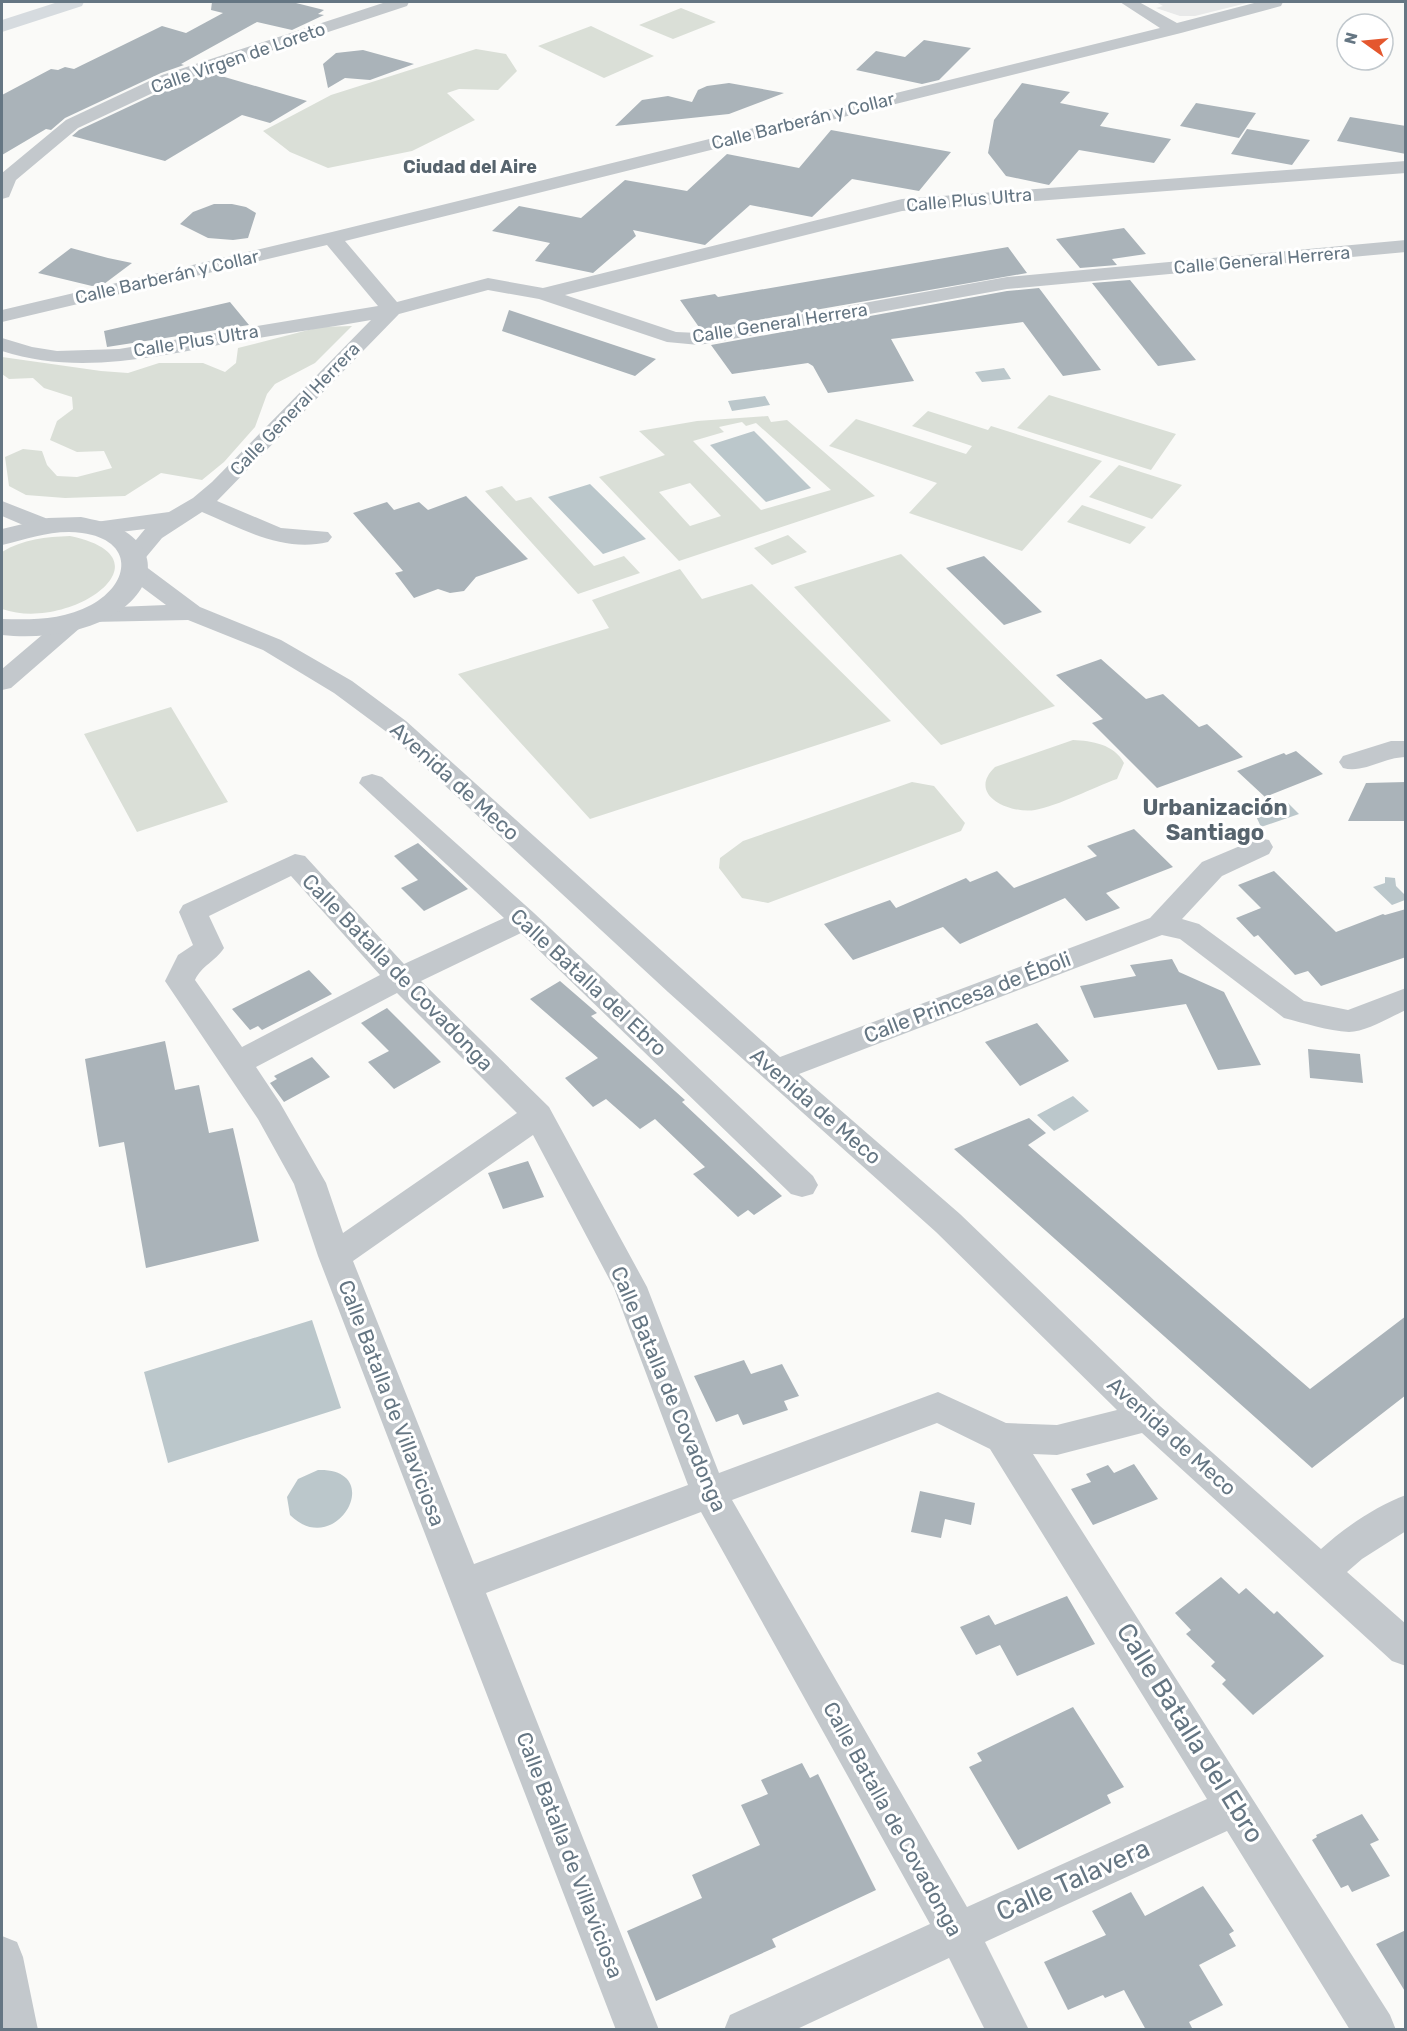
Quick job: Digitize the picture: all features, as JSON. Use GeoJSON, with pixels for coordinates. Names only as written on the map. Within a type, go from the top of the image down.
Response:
{"type":"FeatureCollection","features":[{"type":"Feature","properties":{"kind":"highway"},"geometry":{"type":"LineString","coordinates":[[2,26],[75,2]]}},
{"type":"Feature","properties":{"kind":"street","name":"Calle Virgen de Loreto"},"geometry":{"type":"LineString","coordinates":[[2,193],[7,177],[72,124],[168,79],[400,2]]}},
{"type":"Feature","properties":{"kind":"street"},"geometry":{"type":"LineString","coordinates":[[1128,2],[1175,29]]}},
{"type":"Feature","properties":{"kind":"street","name":"Calle Barberán y Collar"},"geometry":{"type":"LineString","coordinates":[[2,316],[332,238],[1175,29],[1275,2]]}},
{"type":"Feature","properties":{"kind":"street","name":"Calle Plus Ultra"},"geometry":{"type":"LineString","coordinates":[[543,294],[902,205],[1406,167]]}},
{"type":"Feature","properties":{"kind":"street"},"geometry":{"type":"LineString","coordinates":[[332,238],[392,310]]}},
{"type":"Feature","properties":{"kind":"street","name":"Calle General Herrera"},"geometry":{"type":"LineString","coordinates":[[135,564],[154,533],[201,503],[220,487],[392,310],[488,284],[543,294],[674,338],[699,339],[1006,283],[1123,271],[1322,256],[1406,246]]}},
{"type":"Feature","properties":{"kind":"street","name":"Calle Plus Ultra"},"geometry":{"type":"LineString","coordinates":[[2,344],[43,356],[85,357],[150,350],[392,310]]}},
{"type":"Feature","properties":{"kind":"street"},"geometry":{"type":"LineString","coordinates":[[201,503],[280,534],[303,540],[320,537]]}},
{"type":"Feature","properties":{"kind":"street"},"geometry":{"type":"LineString","coordinates":[[2,508],[45,526]]}},
{"type":"Feature","properties":{"kind":"street","name":"Calle General Herrera"},"geometry":{"type":"LineString","coordinates":[[96,528],[175,518]]}},
{"type":"Feature","properties":{"kind":"street"},"geometry":{"type":"LineString","coordinates":[[2,537],[45,526],[80,525],[96,528],[121,540],[135,564],[131,583],[122,595],[81,619],[2,680]]}},
{"type":"Feature","properties":{"kind":"street","name":"Avenida de Meco"},"geometry":{"type":"LineString","coordinates":[[135,564],[191,612],[272,645],[343,687],[397,727],[776,1072],[948,1223],[1148,1417],[1406,1649]]}},
{"type":"Feature","properties":{"kind":"street","name":"Avenida de Meco"},"geometry":{"type":"LineString","coordinates":[[81,619],[191,612]]}},
{"type":"Feature","properties":{"kind":"street"},"geometry":{"type":"LineString","coordinates":[[2,627],[33,629],[81,619]]}},
{"type":"Feature","properties":{"kind":"street"},"geometry":{"type":"LineString","coordinates":[[1352,762],[1391,749],[1406,749]]}},
{"type":"Feature","properties":{"kind":"street","name":"Calle Batalla del Ebro"},"geometry":{"type":"LineString","coordinates":[[372,783],[524,920],[802,1185]]}},
{"type":"Feature","properties":{"kind":"street","name":"Calle Princesa de Éboli"},"geometry":{"type":"LineString","coordinates":[[776,1072],[801,1060],[1160,925],[1212,869],[1259,847]]}},
{"type":"Feature","properties":{"kind":"street","name":"Calle Batalla de Covadonga"},"geometry":{"type":"LineString","coordinates":[[295,863],[400,978],[538,1115],[630,1287],[709,1493],[958,1932],[1008,2030]]}},
{"type":"Feature","properties":{"kind":"street","name":"Calle Batalla de Villaviciosa"},"geometry":{"type":"LineString","coordinates":[[295,863],[194,912],[210,948],[188,963],[180,981],[269,1111],[310,1183],[335,1256],[638,2030]]}},
{"type":"Feature","properties":{"kind":"street"},"geometry":{"type":"LineString","coordinates":[[237,1064],[400,978],[524,920]]}},
{"type":"Feature","properties":{"kind":"street"},"geometry":{"type":"LineString","coordinates":[[1160,925],[1189,931],[1295,1010],[1350,1021],[1406,998]]}},
{"type":"Feature","properties":{"kind":"street"},"geometry":{"type":"LineString","coordinates":[[335,1256],[538,1115]]}},
{"type":"Feature","properties":{"kind":"street"},"geometry":{"type":"LineString","coordinates":[[463,1585],[938,1407],[1003,1438],[1057,1440],[1148,1417]]}},
{"type":"Feature","properties":{"kind":"street","name":"Calle Batalla del Ebro"},"geometry":{"type":"LineString","coordinates":[[1003,1438],[1375,2030]]}},
{"type":"Feature","properties":{"kind":"street"},"geometry":{"type":"LineString","coordinates":[[1322,1572],[1349,1547],[1406,1511]]}},
{"type":"Feature","properties":{"kind":"street","name":"Calle Talavera"},"geometry":{"type":"LineString","coordinates":[[745,2030],[1236,1806]]}},
{"type":"Feature","properties":{"kind":"street"},"geometry":{"type":"LineString","coordinates":[[2,1957],[16,2030]]}},
{"type":"Feature","properties":{"kind":"shaded area"},"geometry":{"type":"Polygon","coordinates":[[[1156,2],[1251,2],[1195,16],[1180,16],[1156,8],[1163,6],[1156,2]]]}},
{"type":"Feature","properties":{"kind":"shaded area"},"geometry":{"type":"Polygon","coordinates":[[[681,8],[716,22],[673,39],[639,25],[681,8]]]}},
{"type":"Feature","properties":{"kind":"shaded area"},"geometry":{"type":"Polygon","coordinates":[[[591,26],[654,56],[604,78],[538,46],[591,26]]]}},
{"type":"Feature","properties":{"kind":"shaded area"},"geometry":{"type":"Polygon","coordinates":[[[476,49],[506,54],[517,71],[498,90],[459,89],[447,93],[475,120],[412,151],[328,168],[290,152],[263,131],[331,95],[476,49]]]}},
{"type":"Feature","properties":{"kind":"shaded area"},"geometry":{"type":"Polygon","coordinates":[[[352,326],[315,363],[275,384],[267,394],[255,427],[224,462],[202,480],[161,473],[125,496],[65,498],[26,495],[9,486],[5,457],[23,449],[42,451],[47,465],[57,476],[77,477],[112,468],[104,451],[77,452],[50,440],[57,421],[73,409],[72,397],[44,388],[33,378],[9,379],[2,374],[2,357],[128,373],[159,363],[203,363],[225,372],[236,363],[238,348],[320,327],[352,326]]]}},
{"type":"Feature","properties":{"kind":"shaded area"},"geometry":{"type":"Polygon","coordinates":[[[1004,368],[1011,379],[982,382],[975,372],[1004,368]]]}},
{"type":"Feature","properties":{"kind":"shaded area"},"geometry":{"type":"Polygon","coordinates":[[[1049,395],[1176,434],[1151,470],[1017,428],[1049,395]]]}},
{"type":"Feature","properties":{"kind":"shaded area"},"geometry":{"type":"Polygon","coordinates":[[[765,396],[770,405],[732,411],[728,401],[765,396]]]}},
{"type":"Feature","properties":{"kind":"shaded area"},"geometry":{"type":"Polygon","coordinates":[[[928,411],[988,430],[991,426],[1102,461],[1022,551],[909,513],[937,483],[829,446],[856,419],[966,454],[972,446],[912,426],[928,411]]]}},
{"type":"Feature","properties":{"kind":"shaded area"},"geometry":{"type":"Polygon","coordinates":[[[768,416],[771,422],[787,420],[875,496],[679,561],[599,477],[665,455],[639,431],[697,421],[768,416]],[[742,422],[719,427],[724,432],[693,441],[761,510],[831,490],[756,423],[746,426],[742,422]],[[690,483],[659,492],[690,526],[721,516],[690,483]]]}},
{"type":"Feature","properties":{"kind":"shaded area"},"geometry":{"type":"Polygon","coordinates":[[[754,431],[811,488],[766,502],[710,445],[754,431]]]}},
{"type":"Feature","properties":{"kind":"shaded area"},"geometry":{"type":"Polygon","coordinates":[[[1119,465],[1182,485],[1152,519],[1089,497],[1119,465]]]}},
{"type":"Feature","properties":{"kind":"shaded area"},"geometry":{"type":"Polygon","coordinates":[[[590,484],[646,539],[603,554],[548,497],[590,484]]]}},
{"type":"Feature","properties":{"kind":"shaded area"},"geometry":{"type":"Polygon","coordinates":[[[502,486],[516,501],[531,497],[594,566],[624,556],[640,573],[578,594],[485,491],[502,486]]]}},
{"type":"Feature","properties":{"kind":"shaded area"},"geometry":{"type":"Polygon","coordinates":[[[1082,505],[1146,527],[1130,544],[1067,522],[1082,505]]]}},
{"type":"Feature","properties":{"kind":"shaded area"},"geometry":{"type":"Polygon","coordinates":[[[788,535],[807,552],[772,565],[754,548],[788,535]]]}},
{"type":"Feature","properties":{"kind":"shaded area"},"geometry":{"type":"Polygon","coordinates":[[[70,536],[100,546],[114,560],[113,575],[101,590],[81,602],[56,611],[29,614],[2,609],[2,552],[26,541],[70,536]]]}},
{"type":"Feature","properties":{"kind":"shaded area"},"geometry":{"type":"Polygon","coordinates":[[[901,554],[1055,706],[941,745],[794,587],[901,554]]]}},
{"type":"Feature","properties":{"kind":"shaded area"},"geometry":{"type":"Polygon","coordinates":[[[680,569],[702,599],[752,584],[891,721],[590,819],[458,674],[609,628],[592,600],[680,569]]]}},
{"type":"Feature","properties":{"kind":"shaded area"},"geometry":{"type":"Polygon","coordinates":[[[171,707],[228,802],[137,832],[84,734],[171,707]]]}},
{"type":"Feature","properties":{"kind":"shaded area"},"geometry":{"type":"Polygon","coordinates":[[[1073,740],[1102,745],[1120,757],[1124,763],[1117,779],[1054,805],[1035,810],[1004,806],[988,794],[987,777],[995,767],[1073,740]]]}},
{"type":"Feature","properties":{"kind":"shaded area"},"geometry":{"type":"Polygon","coordinates":[[[912,782],[934,786],[965,823],[961,831],[768,903],[742,898],[719,868],[720,858],[743,841],[912,782]]]}},
{"type":"Feature","properties":{"kind":"shaded area"},"geometry":{"type":"Polygon","coordinates":[[[1288,803],[1299,814],[1261,827],[1255,814],[1288,803]]]}},
{"type":"Feature","properties":{"kind":"shaded area"},"geometry":{"type":"Polygon","coordinates":[[[1385,877],[1395,878],[1396,886],[1405,895],[1405,900],[1392,905],[1373,887],[1385,883],[1385,877]]]}},
{"type":"Feature","properties":{"kind":"shaded area"},"geometry":{"type":"Polygon","coordinates":[[[1073,1096],[1089,1111],[1054,1131],[1037,1115],[1073,1096]]]}},
{"type":"Feature","properties":{"kind":"shaded area"},"geometry":{"type":"Polygon","coordinates":[[[312,1320],[341,1408],[168,1463],[144,1372],[312,1320]]]}},
{"type":"Feature","properties":{"kind":"shaded area"},"geometry":{"type":"Polygon","coordinates":[[[318,1470],[339,1473],[350,1483],[352,1495],[348,1509],[338,1520],[324,1527],[307,1526],[290,1515],[287,1497],[298,1479],[318,1470]]]}},
{"type":"Feature","properties":{"kind":"building"},"geometry":{"type":"Polygon","coordinates":[[[212,2],[292,2],[324,10],[318,14],[324,15],[292,30],[257,22],[181,64],[184,65],[161,73],[65,118],[51,130],[46,129],[2,155],[2,95],[51,69],[58,70],[65,67],[74,69],[162,26],[186,33],[223,13],[211,10],[212,2]]]}},
{"type":"Feature","properties":{"kind":"building"},"geometry":{"type":"Polygon","coordinates":[[[924,40],[971,48],[939,80],[922,84],[856,70],[876,51],[905,57],[924,40]]]}},
{"type":"Feature","properties":{"kind":"building"},"geometry":{"type":"Polygon","coordinates":[[[363,50],[414,64],[370,80],[345,78],[328,88],[323,64],[336,53],[363,50]]]}},
{"type":"Feature","properties":{"kind":"building"},"geometry":{"type":"Polygon","coordinates":[[[211,73],[307,101],[270,123],[242,115],[165,161],[72,136],[79,130],[175,85],[211,73]]]}},
{"type":"Feature","properties":{"kind":"building"},"geometry":{"type":"Polygon","coordinates":[[[729,83],[784,93],[729,114],[615,126],[642,100],[668,96],[692,102],[698,90],[707,86],[729,83]]]}},
{"type":"Feature","properties":{"kind":"building"},"geometry":{"type":"Polygon","coordinates":[[[1022,83],[1070,92],[1060,103],[1109,113],[1100,126],[1171,139],[1154,163],[1079,150],[1049,185],[1006,176],[988,153],[994,120],[1022,83]]]}},
{"type":"Feature","properties":{"kind":"building"},"geometry":{"type":"Polygon","coordinates":[[[1196,103],[1256,113],[1239,138],[1180,126],[1196,103]]]}},
{"type":"Feature","properties":{"kind":"building"},"geometry":{"type":"Polygon","coordinates":[[[1350,117],[1406,126],[1406,154],[1337,141],[1350,117]]]}},
{"type":"Feature","properties":{"kind":"building"},"geometry":{"type":"Polygon","coordinates":[[[1247,129],[1310,140],[1292,165],[1231,154],[1247,129]]]}},
{"type":"Feature","properties":{"kind":"building"},"geometry":{"type":"Polygon","coordinates":[[[831,130],[951,152],[919,191],[852,179],[812,217],[750,205],[705,245],[633,230],[636,236],[593,273],[535,261],[550,243],[492,231],[519,206],[581,218],[625,180],[687,191],[727,154],[799,168],[831,130]]]}},
{"type":"Feature","properties":{"kind":"building"},"geometry":{"type":"Polygon","coordinates":[[[214,204],[246,207],[256,213],[248,238],[233,240],[208,238],[180,224],[193,212],[214,204]]]}},
{"type":"Feature","properties":{"kind":"building"},"geometry":{"type":"Polygon","coordinates":[[[1124,228],[1146,254],[1112,259],[1117,265],[1080,268],[1056,239],[1124,228]]]}},
{"type":"Feature","properties":{"kind":"building"},"geometry":{"type":"Polygon","coordinates":[[[1008,247],[1027,273],[701,330],[680,300],[715,294],[718,297],[1008,247]]]}},
{"type":"Feature","properties":{"kind":"building"},"geometry":{"type":"Polygon","coordinates":[[[71,248],[132,263],[104,284],[92,286],[38,273],[71,248]]]}},
{"type":"Feature","properties":{"kind":"building"},"geometry":{"type":"Polygon","coordinates":[[[1130,280],[1196,360],[1158,366],[1092,283],[1130,280]]]}},
{"type":"Feature","properties":{"kind":"building"},"geometry":{"type":"Polygon","coordinates":[[[1039,288],[1101,370],[1063,376],[1023,322],[891,339],[914,381],[828,393],[813,366],[808,363],[732,374],[711,345],[1007,291],[1039,288]]]}},
{"type":"Feature","properties":{"kind":"building"},"geometry":{"type":"Polygon","coordinates":[[[230,302],[249,325],[107,347],[104,331],[230,302]]]}},
{"type":"Feature","properties":{"kind":"building"},"geometry":{"type":"Polygon","coordinates":[[[509,310],[656,359],[635,376],[502,331],[509,310]]]}},
{"type":"Feature","properties":{"kind":"building"},"geometry":{"type":"Polygon","coordinates":[[[466,496],[528,559],[476,577],[464,591],[450,593],[438,589],[414,598],[395,573],[403,571],[353,513],[387,502],[394,510],[419,502],[428,510],[466,496]]]}},
{"type":"Feature","properties":{"kind":"building"},"geometry":{"type":"Polygon","coordinates":[[[984,556],[1042,612],[1004,625],[946,568],[984,556]]]}},
{"type":"Feature","properties":{"kind":"building"},"geometry":{"type":"Polygon","coordinates":[[[1101,659],[1146,699],[1163,694],[1199,727],[1207,724],[1243,757],[1157,788],[1092,723],[1103,719],[1056,675],[1101,659]]]}},
{"type":"Feature","properties":{"kind":"building"},"geometry":{"type":"Polygon","coordinates":[[[1296,751],[1323,774],[1265,797],[1237,771],[1284,753],[1286,755],[1296,751]]]}},
{"type":"Feature","properties":{"kind":"building"},"geometry":{"type":"Polygon","coordinates":[[[1406,782],[1406,821],[1348,821],[1366,783],[1406,782]]]}},
{"type":"Feature","properties":{"kind":"building"},"geometry":{"type":"Polygon","coordinates":[[[1134,829],[1173,867],[1106,893],[1120,908],[1086,921],[1065,898],[960,944],[943,927],[853,960],[824,924],[890,900],[896,908],[966,878],[970,882],[997,871],[1014,888],[1097,856],[1087,846],[1134,829]]]}},
{"type":"Feature","properties":{"kind":"building"},"geometry":{"type":"Polygon","coordinates":[[[418,843],[468,889],[424,911],[401,888],[418,880],[394,856],[418,843]]]}},
{"type":"Feature","properties":{"kind":"building"},"geometry":{"type":"Polygon","coordinates":[[[1274,871],[1336,932],[1383,914],[1406,909],[1406,957],[1321,986],[1308,971],[1295,975],[1258,935],[1254,937],[1236,918],[1261,908],[1238,885],[1274,871]]]}},
{"type":"Feature","properties":{"kind":"building"},"geometry":{"type":"Polygon","coordinates":[[[1172,959],[1179,972],[1224,992],[1261,1065],[1218,1070],[1186,1004],[1094,1018],[1080,986],[1136,976],[1130,965],[1172,959]]]}},
{"type":"Feature","properties":{"kind":"building"},"geometry":{"type":"Polygon","coordinates":[[[309,970],[332,994],[262,1030],[258,1026],[250,1030],[232,1009],[309,970]]]}},
{"type":"Feature","properties":{"kind":"building"},"geometry":{"type":"Polygon","coordinates":[[[560,981],[597,1013],[591,1016],[685,1100],[682,1102],[782,1196],[754,1215],[748,1210],[738,1217],[693,1174],[705,1167],[655,1119],[640,1129],[606,1099],[593,1107],[565,1078],[598,1058],[530,999],[560,981]]]}},
{"type":"Feature","properties":{"kind":"building"},"geometry":{"type":"Polygon","coordinates":[[[387,1008],[441,1062],[394,1089],[368,1062],[389,1051],[361,1023],[387,1008]]]}},
{"type":"Feature","properties":{"kind":"building"},"geometry":{"type":"Polygon","coordinates":[[[1037,1023],[1069,1061],[1020,1086],[985,1042],[1037,1023]]]}},
{"type":"Feature","properties":{"kind":"building"},"geometry":{"type":"Polygon","coordinates":[[[165,1041],[175,1090],[199,1085],[209,1133],[233,1128],[259,1241],[146,1268],[124,1142],[99,1147],[85,1059],[165,1041]]]}},
{"type":"Feature","properties":{"kind":"building"},"geometry":{"type":"Polygon","coordinates":[[[1308,1049],[1360,1054],[1363,1083],[1310,1078],[1308,1049]]]}},
{"type":"Feature","properties":{"kind":"building"},"geometry":{"type":"Polygon","coordinates":[[[312,1057],[330,1077],[284,1102],[270,1083],[277,1079],[274,1076],[312,1057]]]}},
{"type":"Feature","properties":{"kind":"building"},"geometry":{"type":"Polygon","coordinates":[[[1029,1118],[1046,1133],[1028,1145],[1310,1389],[1406,1316],[1406,1395],[1312,1468],[954,1149],[1029,1118]]]}},
{"type":"Feature","properties":{"kind":"building"},"geometry":{"type":"Polygon","coordinates":[[[528,1161],[544,1197],[503,1209],[488,1173],[528,1161]]]}},
{"type":"Feature","properties":{"kind":"building"},"geometry":{"type":"Polygon","coordinates":[[[744,1360],[751,1374],[782,1364],[799,1396],[784,1401],[788,1410],[743,1425],[738,1414],[716,1422],[694,1376],[744,1360]]]}},
{"type":"Feature","properties":{"kind":"building"},"geometry":{"type":"Polygon","coordinates":[[[1134,1464],[1158,1499],[1093,1525],[1071,1489],[1091,1482],[1086,1474],[1108,1465],[1114,1473],[1134,1464]]]}},
{"type":"Feature","properties":{"kind":"building"},"geometry":{"type":"Polygon","coordinates":[[[920,1491],[975,1503],[971,1525],[945,1519],[941,1538],[911,1532],[920,1491]]]}},
{"type":"Feature","properties":{"kind":"building"},"geometry":{"type":"Polygon","coordinates":[[[1221,1577],[1239,1594],[1246,1588],[1274,1614],[1277,1611],[1324,1656],[1253,1715],[1222,1684],[1226,1680],[1211,1666],[1215,1662],[1186,1634],[1191,1630],[1175,1613],[1221,1577]]]}},
{"type":"Feature","properties":{"kind":"building"},"geometry":{"type":"Polygon","coordinates":[[[1067,1596],[1095,1644],[1017,1676],[1000,1645],[976,1655],[960,1627],[989,1615],[995,1625],[1067,1596]]]}},
{"type":"Feature","properties":{"kind":"building"},"geometry":{"type":"Polygon","coordinates":[[[1073,1707],[1124,1787],[1107,1795],[1111,1803],[1018,1850],[969,1767],[982,1761],[977,1753],[1073,1707]]]}},
{"type":"Feature","properties":{"kind":"building"},"geometry":{"type":"Polygon","coordinates":[[[802,1763],[810,1778],[818,1774],[876,1890],[772,1939],[776,1947],[656,2001],[627,1931],[702,1898],[692,1875],[760,1845],[741,1805],[768,1794],[761,1780],[802,1763]]]}},
{"type":"Feature","properties":{"kind":"building"},"geometry":{"type":"Polygon","coordinates":[[[1362,1814],[1379,1840],[1370,1844],[1390,1876],[1352,1892],[1348,1885],[1341,1888],[1312,1840],[1317,1837],[1316,1835],[1362,1814]]]}},
{"type":"Feature","properties":{"kind":"building"},"geometry":{"type":"Polygon","coordinates":[[[1203,1886],[1234,1931],[1229,1934],[1236,1946],[1199,1965],[1223,2005],[1189,2022],[1193,2030],[1146,2030],[1124,1990],[1105,1998],[1103,1995],[1068,2010],[1044,1962],[1106,1935],[1092,1911],[1131,1892],[1145,1916],[1203,1886]]]}},
{"type":"Feature","properties":{"kind":"building"},"geometry":{"type":"Polygon","coordinates":[[[1406,1930],[1406,1993],[1376,1944],[1406,1930]]]}},
{"type":"Feature","properties":{"kind":"district","name":"Ciudad del Aire"},"geometry":{"type":"Point","coordinates":[470,167]}},
{"type":"Feature","properties":{"kind":"district","name":"Urbanización Santiago"},"geometry":{"type":"Point","coordinates":[1215,820]}}]}
